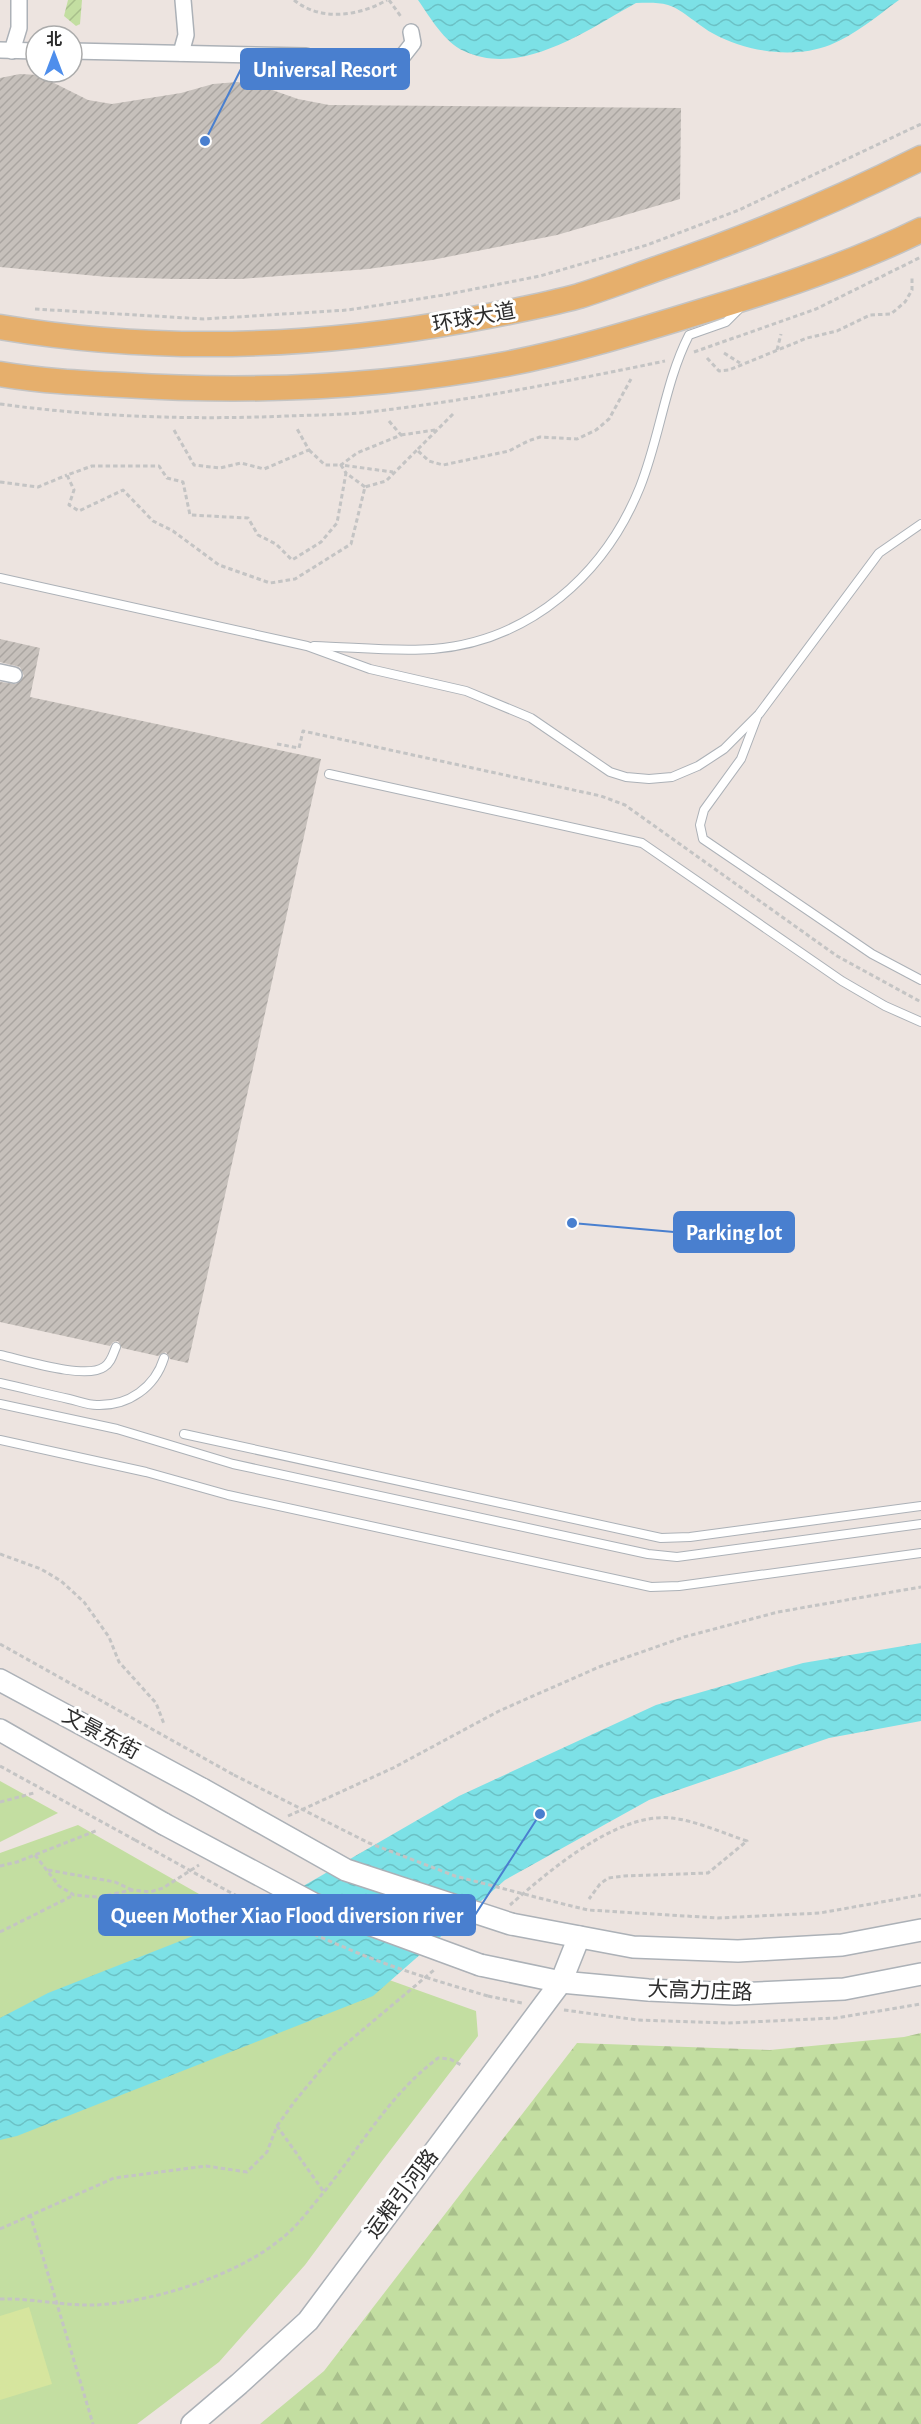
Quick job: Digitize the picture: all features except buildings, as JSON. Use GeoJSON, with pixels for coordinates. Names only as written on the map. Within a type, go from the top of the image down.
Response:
{"type":"FeatureCollection","features":[{"type":"Feature","properties":{"kind":"main road","name":"环球大道"},"geometry":{"type":"LineString","coordinates":[[0,327],[41,334],[175,345],[257,344],[391,333],[516,311],[580,296],[705,253],[810,211],[921,158]]}},
{"type":"Feature","properties":{"kind":"main road"},"geometry":{"type":"LineString","coordinates":[[0,374],[34,380],[179,389],[265,389],[386,382],[518,361],[631,333],[752,296],[811,275],[921,230]]}},
{"type":"Feature","properties":{"kind":"main road","name":"文景东街"},"geometry":{"type":"LineString","coordinates":[[0,1680],[346,1870],[511,1924]]}},
{"type":"Feature","properties":{"kind":"main road","name":"大高力庄路"},"geometry":{"type":"LineString","coordinates":[[0,1730],[164,1824],[314,1904],[480,1965],[561,1982],[648,1990],[735,1994],[844,1989],[921,1974]]}},
{"type":"Feature","properties":{"kind":"main road","name":"大高力庄路"},"geometry":{"type":"LineString","coordinates":[[511,1924],[633,1947],[738,1951],[842,1945],[921,1930]]}},
{"type":"Feature","properties":{"kind":"main road","name":"运粮引河路"},"geometry":{"type":"LineString","coordinates":[[192,2424],[239,2385],[308,2320],[561,1982],[579,1937]]}},
{"type":"Feature","properties":{"kind":"street"},"geometry":{"type":"LineString","coordinates":[[19,0],[19,28],[6,50],[24,51]]}},
{"type":"Feature","properties":{"kind":"street"},"geometry":{"type":"LineString","coordinates":[[182,53],[186,35],[183,0]]}},
{"type":"Feature","properties":{"kind":"street"},"geometry":{"type":"LineString","coordinates":[[84,51],[306,56],[340,69],[376,70],[402,57],[413,43],[411,32]]}},
{"type":"Feature","properties":{"kind":"lane"},"geometry":{"type":"LineString","coordinates":[[307,646],[433,649],[475,641],[516,626],[551,605],[595,566],[619,531],[640,487],[657,438],[677,358],[689,335],[726,322],[752,296]]}},
{"type":"Feature","properties":{"kind":"lane"},"geometry":{"type":"LineString","coordinates":[[0,578],[307,646],[370,669],[465,691],[531,718],[610,772],[626,777],[649,779],[672,777],[698,766],[724,749],[759,714],[879,553],[921,524]]}},
{"type":"Feature","properties":{"kind":"lane"},"geometry":{"type":"LineString","coordinates":[[759,714],[741,759],[704,810],[700,825],[703,838],[872,954],[921,980]]}},
{"type":"Feature","properties":{"kind":"lane"},"geometry":{"type":"LineString","coordinates":[[329,774],[642,843],[842,981],[885,1006],[921,1022]]}},
{"type":"Feature","properties":{"kind":"lane"},"geometry":{"type":"LineString","coordinates":[[0,1355],[77,1371],[93,1372],[105,1367],[116,1347]]}},
{"type":"Feature","properties":{"kind":"lane"},"geometry":{"type":"LineString","coordinates":[[0,1383],[96,1405],[117,1403],[136,1396],[149,1386],[159,1374],[164,1358]]}},
{"type":"Feature","properties":{"kind":"lane"},"geometry":{"type":"LineString","coordinates":[[0,1404],[117,1429],[233,1464],[648,1554],[677,1557],[921,1524]]}},
{"type":"Feature","properties":{"kind":"lane"},"geometry":{"type":"LineString","coordinates":[[184,1434],[662,1538],[690,1537],[921,1506]]}},
{"type":"Feature","properties":{"kind":"lane"},"geometry":{"type":"LineString","coordinates":[[0,1440],[146,1472],[228,1495],[651,1587],[680,1586],[921,1553]]}},
{"type":"Feature","properties":{"kind":"path"},"geometry":{"type":"LineString","coordinates":[[294,0],[313,10],[332,15],[372,9],[388,0],[411,32]]}},
{"type":"Feature","properties":{"kind":"path"},"geometry":{"type":"LineString","coordinates":[[32,309],[204,319],[348,309],[444,295],[530,278],[647,245],[739,210],[921,124]]}},
{"type":"Feature","properties":{"kind":"path"},"geometry":{"type":"LineString","coordinates":[[707,358],[720,371],[729,370],[807,338],[837,330],[870,315],[891,314],[905,302],[912,290],[912,276]]}},
{"type":"Feature","properties":{"kind":"path"},"geometry":{"type":"LineString","coordinates":[[777,350],[781,334]]}},
{"type":"Feature","properties":{"kind":"path"},"geometry":{"type":"LineString","coordinates":[[724,353],[741,364]]}},
{"type":"Feature","properties":{"kind":"path"},"geometry":{"type":"LineString","coordinates":[[417,450],[429,461],[443,465],[509,452],[540,437],[577,439],[596,430],[609,419],[631,379]]}},
{"type":"Feature","properties":{"kind":"path"},"geometry":{"type":"LineString","coordinates":[[365,487],[386,481],[453,414]]}},
{"type":"Feature","properties":{"kind":"path"},"geometry":{"type":"LineString","coordinates":[[389,421],[401,435]]}},
{"type":"Feature","properties":{"kind":"path"},"geometry":{"type":"LineString","coordinates":[[296,428],[309,450],[325,465],[393,472]]}},
{"type":"Feature","properties":{"kind":"path"},"geometry":{"type":"LineString","coordinates":[[341,465],[357,453],[401,435],[437,429]]}},
{"type":"Feature","properties":{"kind":"path"},"geometry":{"type":"LineString","coordinates":[[174,430],[194,465],[220,468],[241,464],[264,469],[309,450]]}},
{"type":"Feature","properties":{"kind":"path"},"geometry":{"type":"LineString","coordinates":[[341,465],[346,473],[365,487]]}},
{"type":"Feature","properties":{"kind":"path"},"geometry":{"type":"LineString","coordinates":[[0,482],[38,487],[92,466],[159,466],[167,478],[183,482],[190,515],[248,518],[258,536],[276,544],[292,560],[321,542],[337,523],[346,473]]}},
{"type":"Feature","properties":{"kind":"path"},"geometry":{"type":"LineString","coordinates":[[68,475],[74,490],[69,505],[79,512],[123,490],[153,521],[173,531],[219,565],[270,583],[295,579],[351,544],[365,487]]}},
{"type":"Feature","properties":{"kind":"path"},"geometry":{"type":"LineString","coordinates":[[277,744],[299,748],[303,731],[441,762]]}},
{"type":"Feature","properties":{"kind":"path"},"geometry":{"type":"LineString","coordinates":[[0,1554],[41,1569],[61,1581],[84,1602],[109,1637],[120,1662],[156,1703],[164,1724]]}},
{"type":"Feature","properties":{"kind":"path"},"geometry":{"type":"LineString","coordinates":[[280,1820],[393,1768],[499,1711],[599,1667],[684,1637],[778,1612],[921,1587]]}},
{"type":"Feature","properties":{"kind":"path"},"geometry":{"type":"LineString","coordinates":[[0,1644],[234,1775],[369,1843],[455,1876],[588,1910],[718,1918],[820,1913],[921,1895]]}},
{"type":"Feature","properties":{"kind":"path"},"geometry":{"type":"LineString","coordinates":[[0,1766],[267,1912],[345,1948],[418,1976],[488,1996],[638,2020],[728,2024],[836,2018],[921,2004]]}},
{"type":"Feature","properties":{"kind":"path"},"geometry":{"type":"LineString","coordinates":[[0,1802],[34,1793]]}},
{"type":"Feature","properties":{"kind":"path"},"geometry":{"type":"LineString","coordinates":[[0,1866],[98,1830]]}},
{"type":"Feature","properties":{"kind":"path"},"geometry":{"type":"LineString","coordinates":[[35,1855],[59,1886],[74,1895],[98,1897],[132,1890],[150,1892],[163,1888],[201,1863]]}},
{"type":"Feature","properties":{"kind":"path"},"geometry":{"type":"LineString","coordinates":[[46,1870],[115,1882],[132,1890]]}},
{"type":"Feature","properties":{"kind":"path"},"geometry":{"type":"LineString","coordinates":[[0,1932],[74,1895]]}},
{"type":"Feature","properties":{"kind":"path"},"geometry":{"type":"LineString","coordinates":[[0,2299],[23,2298],[58,2305],[97,2305],[177,2291],[250,2261],[283,2238],[324,2192],[381,2114],[416,2074],[438,2058],[450,2059],[463,2066]]}},
{"type":"Feature","properties":{"kind":"path"},"geometry":{"type":"LineString","coordinates":[[0,2229],[114,2178],[206,2166],[247,2172],[267,2152],[277,2126],[324,2192]]}},
{"type":"Feature","properties":{"kind":"path"},"geometry":{"type":"LineString","coordinates":[[30,2214],[93,2424]]}},
{"type":"Feature","properties":{"kind":"green space"},"geometry":{"type":"Polygon","coordinates":[[[68,0],[82,0],[80,24],[74,24],[64,16],[68,0]]]}},
{"type":"Feature","properties":{"kind":"green space"},"geometry":{"type":"Polygon","coordinates":[[[0,1781],[58,1813],[0,1842],[0,1781]]]}},
{"type":"Feature","properties":{"kind":"green space"},"geometry":{"type":"Polygon","coordinates":[[[78,1825],[283,1942],[476,2011],[478,2036],[305,2265],[219,2362],[137,2424],[0,2424],[0,1853],[78,1825]]]}},
{"type":"Feature","properties":{"kind":"green space"},"geometry":{"type":"Polygon","coordinates":[[[921,2033],[921,2424],[260,2424],[324,2371],[577,2043],[770,2050],[904,2037],[921,2033]]]}},
{"type":"Feature","properties":{"kind":"green space"},"geometry":{"type":"Polygon","coordinates":[[[29,2307],[52,2384],[0,2400],[0,2316],[29,2307]]]}},
{"type":"Feature","properties":{"kind":"water"},"geometry":{"type":"Polygon","coordinates":[[[418,0],[899,0],[866,25],[839,41],[801,52],[771,52],[741,45],[714,34],[668,5],[636,3],[553,47],[531,55],[508,59],[486,58],[457,47],[438,28],[418,0]]]}},
{"type":"Feature","properties":{"kind":"water"},"geometry":{"type":"Polygon","coordinates":[[[921,1643],[921,1721],[829,1738],[649,1800],[505,1880],[373,1996],[17,2136],[0,2140],[0,2018],[48,1993],[267,1907],[459,1796],[656,1705],[803,1663],[921,1643]]]}},
{"type":"Feature","properties":{"kind":"place","name":"Universal Resort"},"geometry":{"type":"Point","coordinates":[205,141]}},
{"type":"Feature","properties":{"kind":"place","name":"Parking lot"},"geometry":{"type":"Point","coordinates":[572,1223]}},
{"type":"Feature","properties":{"kind":"place","name":"Queen Mother Xiao Flood diversion river"},"geometry":{"type":"Point","coordinates":[540,1814]}}]}
